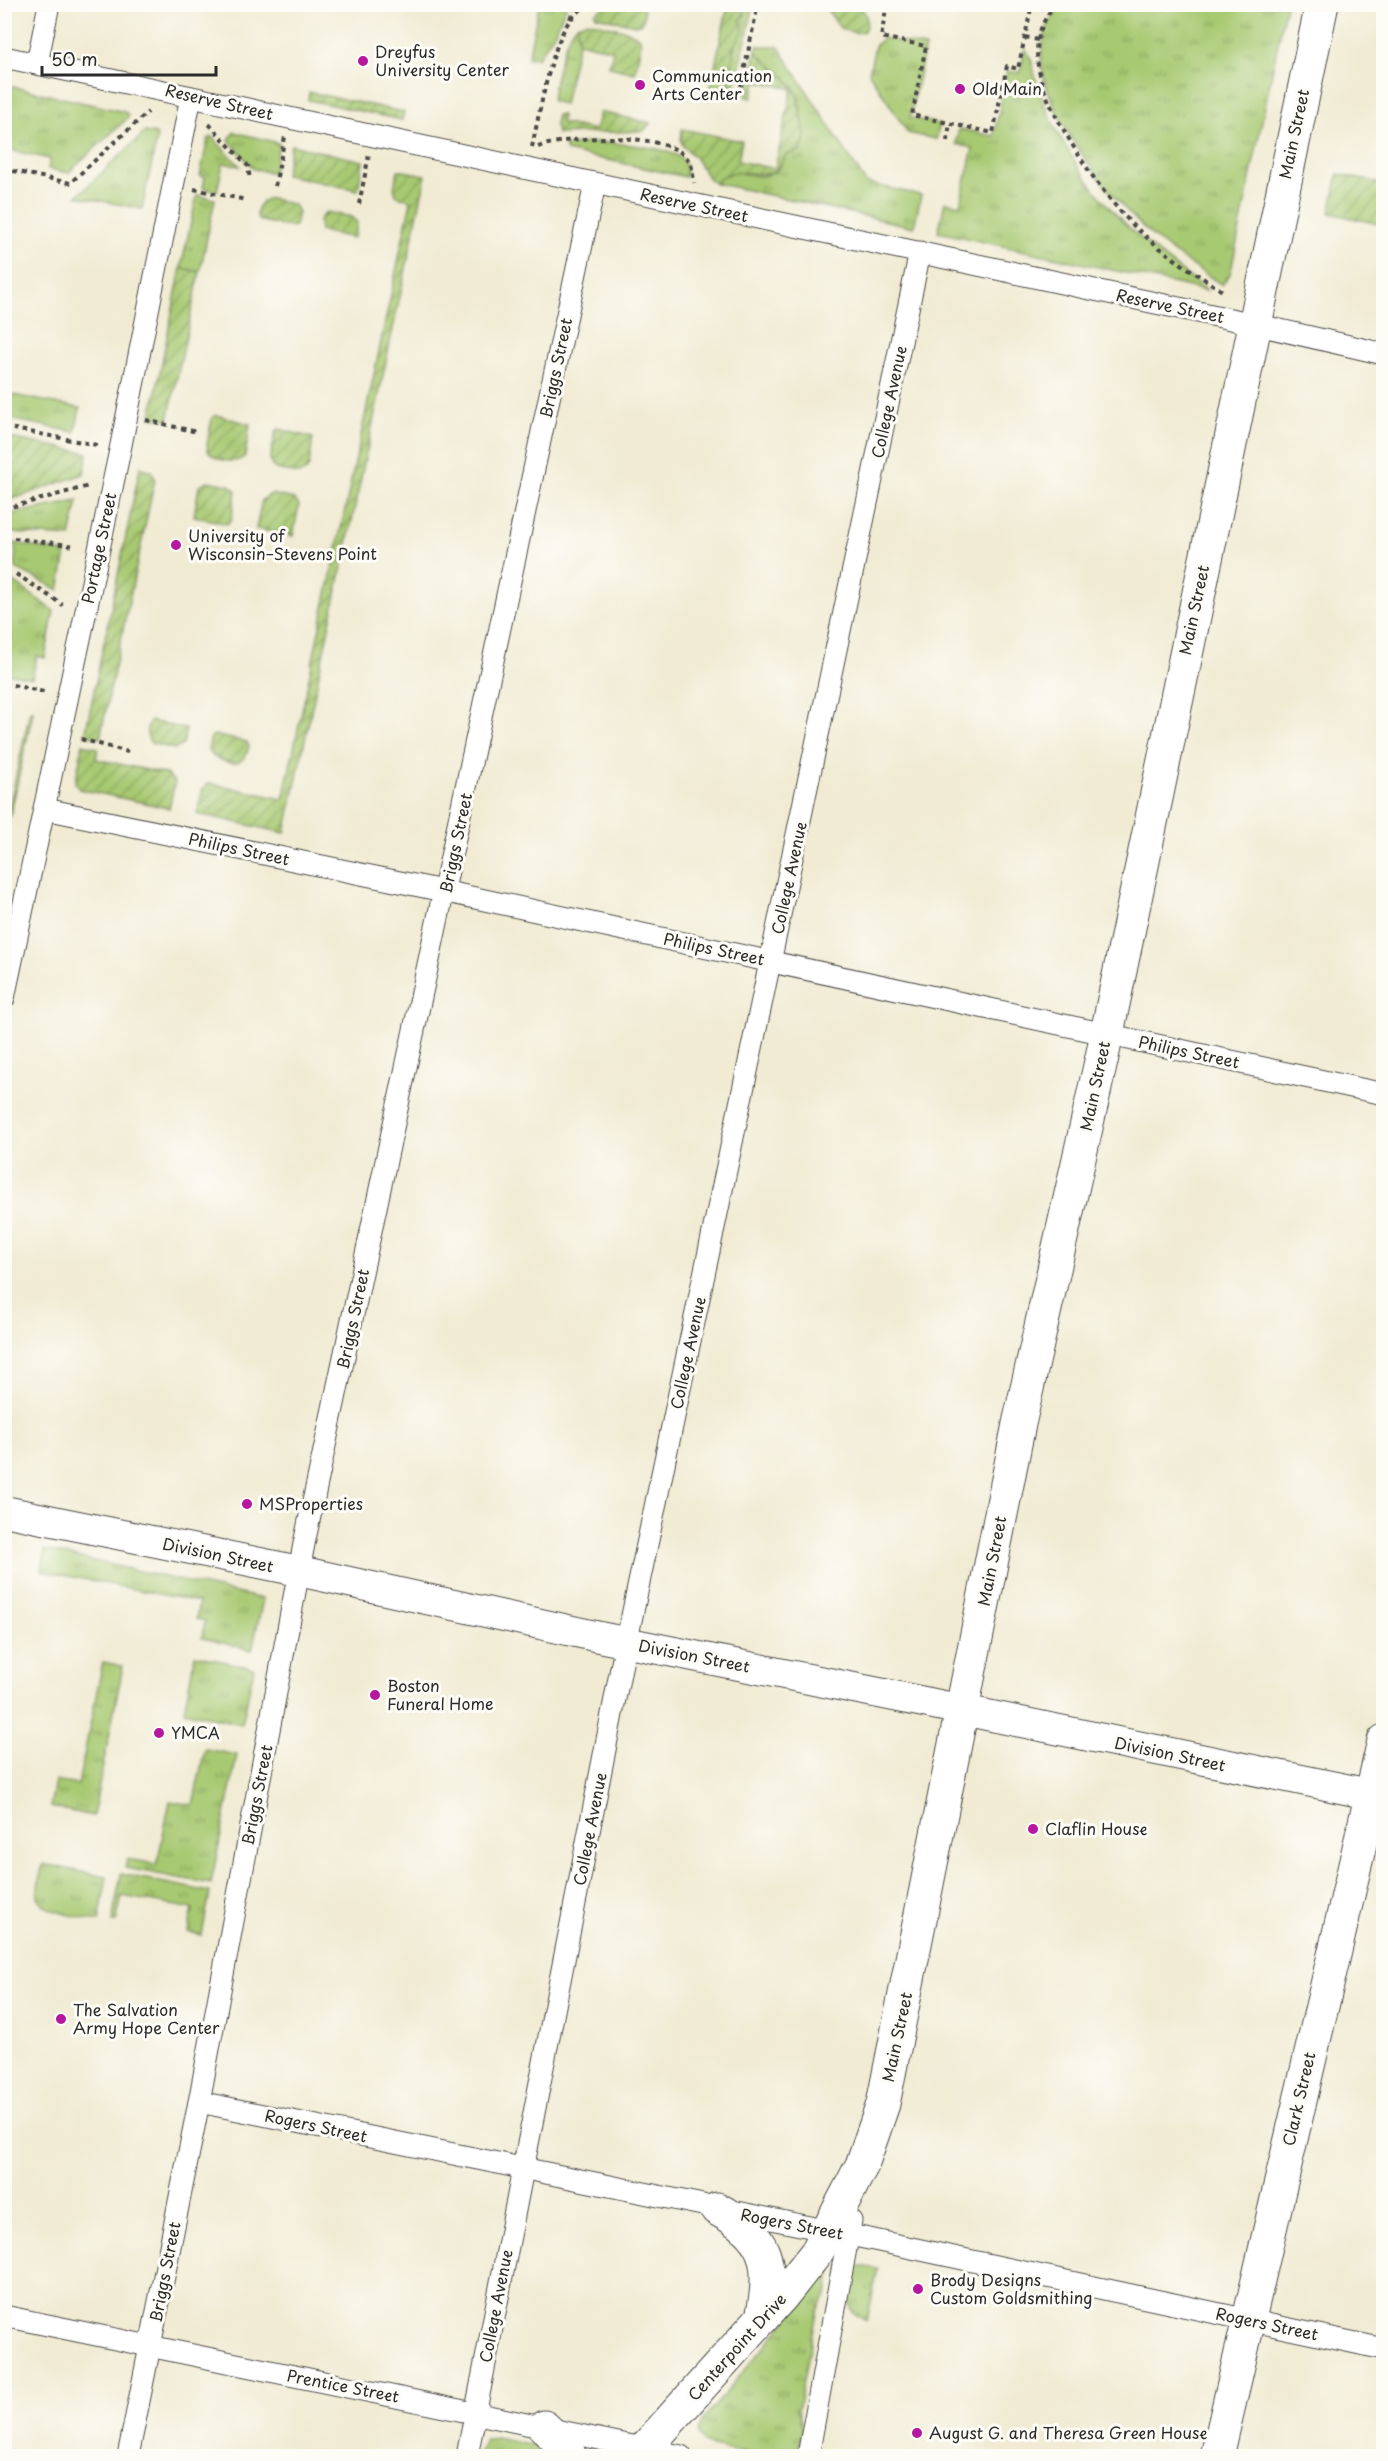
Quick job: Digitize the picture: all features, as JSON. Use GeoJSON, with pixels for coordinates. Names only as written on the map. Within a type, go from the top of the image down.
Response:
{"type":"FeatureCollection","features":[{"type":"Feature","properties":{"kind":"main road","name":"Main Street"},"geometry":{"type":"LineString","coordinates":[[838,2234],[883,2104],[892,2067],[1019,1424],[1106,1035],[1322,4]]}},
{"type":"Feature","properties":{"kind":"main road","name":"Division Street"},"geometry":{"type":"LineString","coordinates":[[4,1511],[299,1571],[627,1643],[1377,1796]]}},
{"type":"Feature","properties":{"kind":"main road","name":"Clark Street"},"geometry":{"type":"LineString","coordinates":[[1217,2457],[1248,2319],[1377,1796],[1383,1742]]}},
{"type":"Feature","properties":{"kind":"main road"},"geometry":{"type":"LineString","coordinates":[[717,2209],[747,2227],[757,2240],[769,2273],[762,2318]]}},
{"type":"Feature","properties":{"kind":"main road","name":"Centerpoint Drive"},"geometry":{"type":"LineString","coordinates":[[641,2453],[838,2234]]}},
{"type":"Feature","properties":{"kind":"main road"},"geometry":{"type":"LineString","coordinates":[[544,2427],[563,2445],[570,2457]]}},
{"type":"Feature","properties":{"kind":"street"},"geometry":{"type":"LineString","coordinates":[[37,64],[49,4]]}},
{"type":"Feature","properties":{"kind":"street","name":"Reserve Street"},"geometry":{"type":"LineString","coordinates":[[4,57],[920,252],[1383,354]]}},
{"type":"Feature","properties":{"kind":"street","name":"Portage Street"},"geometry":{"type":"LineString","coordinates":[[4,998],[120,450],[191,97]]}},
{"type":"Feature","properties":{"kind":"street","name":"Briggs Street"},"geometry":{"type":"LineString","coordinates":[[128,2457],[199,2102],[299,1571],[596,184]]}},
{"type":"Feature","properties":{"kind":"street","name":"College Avenue"},"geometry":{"type":"LineString","coordinates":[[467,2457],[627,1643],[920,252]]}},
{"type":"Feature","properties":{"kind":"street","name":"Philips Street"},"geometry":{"type":"LineString","coordinates":[[45,809],[446,891],[1383,1094]]}},
{"type":"Feature","properties":{"kind":"street","name":"Rogers Street"},"geometry":{"type":"LineString","coordinates":[[199,2102],[1383,2349]]}},
{"type":"Feature","properties":{"kind":"street","name":"Main Street"},"geometry":{"type":"LineString","coordinates":[[808,2457],[838,2234]]}},
{"type":"Feature","properties":{"kind":"street","name":"Prentice Street"},"geometry":{"type":"LineString","coordinates":[[4,2316],[544,2427],[641,2453],[681,2457]]}},
{"type":"Feature","properties":{"kind":"path"},"geometry":{"type":"LineString","coordinates":[[574,4],[561,34],[552,64],[531,150],[567,139],[624,138],[645,141],[667,147],[689,159],[694,184]]}},
{"type":"Feature","properties":{"kind":"path"},"geometry":{"type":"LineString","coordinates":[[568,22],[589,4]]}},
{"type":"Feature","properties":{"kind":"path"},"geometry":{"type":"LineString","coordinates":[[741,86],[758,4]]}},
{"type":"Feature","properties":{"kind":"path"},"geometry":{"type":"LineString","coordinates":[[887,4],[881,36],[926,46],[912,115],[993,133],[1007,66],[1018,69],[1032,4]]}},
{"type":"Feature","properties":{"kind":"path"},"geometry":{"type":"LineString","coordinates":[[1056,4],[1042,23],[1036,57],[1044,91],[1055,115],[1088,171],[1133,224],[1163,250],[1224,292]]}},
{"type":"Feature","properties":{"kind":"path"},"geometry":{"type":"LineString","coordinates":[[1025,37],[1038,40]]}},
{"type":"Feature","properties":{"kind":"path"},"geometry":{"type":"LineString","coordinates":[[4,169],[70,183],[148,112]]}},
{"type":"Feature","properties":{"kind":"path"},"geometry":{"type":"LineString","coordinates":[[208,122],[248,166],[250,180]]}},
{"type":"Feature","properties":{"kind":"path"},"geometry":{"type":"LineString","coordinates":[[946,141],[950,124]]}},
{"type":"Feature","properties":{"kind":"path"},"geometry":{"type":"LineString","coordinates":[[275,186],[285,136]]}},
{"type":"Feature","properties":{"kind":"path"},"geometry":{"type":"LineString","coordinates":[[359,204],[369,154]]}},
{"type":"Feature","properties":{"kind":"path"},"geometry":{"type":"LineString","coordinates":[[5,200],[11,170]]}},
{"type":"Feature","properties":{"kind":"path"},"geometry":{"type":"LineString","coordinates":[[193,189],[246,200]]}},
{"type":"Feature","properties":{"kind":"path"},"geometry":{"type":"LineString","coordinates":[[145,420],[197,432]]}},
{"type":"Feature","properties":{"kind":"path"},"geometry":{"type":"LineString","coordinates":[[4,427],[97,445]]}},
{"type":"Feature","properties":{"kind":"path"},"geometry":{"type":"LineString","coordinates":[[4,509],[88,486]]}},
{"type":"Feature","properties":{"kind":"path"},"geometry":{"type":"LineString","coordinates":[[14,538],[76,546]]}},
{"type":"Feature","properties":{"kind":"path"},"geometry":{"type":"LineString","coordinates":[[16,574],[63,605]]}},
{"type":"Feature","properties":{"kind":"path"},"geometry":{"type":"LineString","coordinates":[[4,683],[44,692]]}},
{"type":"Feature","properties":{"kind":"path"},"geometry":{"type":"LineString","coordinates":[[81,739],[128,752]]}},
{"type":"Feature","properties":{"kind":"green space"},"geometry":{"type":"Polygon","coordinates":[[[608,4],[642,5],[644,15],[641,24],[635,25],[596,16],[595,13],[608,4]]]}},
{"type":"Feature","properties":{"kind":"green space"},"geometry":{"type":"Polygon","coordinates":[[[1062,4],[1286,5],[1232,266],[1230,274],[1222,285],[1162,244],[1144,228],[1106,187],[1072,140],[1048,91],[1041,60],[1048,26],[1062,4]]]}},
{"type":"Feature","properties":{"kind":"green space"},"geometry":{"type":"Polygon","coordinates":[[[539,5],[567,5],[554,34],[538,57],[528,58],[539,5]]]}},
{"type":"Feature","properties":{"kind":"green space"},"geometry":{"type":"Polygon","coordinates":[[[728,5],[742,5],[745,11],[740,20],[743,31],[733,47],[733,61],[728,76],[729,83],[735,86],[733,94],[710,89],[728,5]]]}},
{"type":"Feature","properties":{"kind":"green space"},"geometry":{"type":"Polygon","coordinates":[[[742,5],[754,5],[735,86],[727,79],[740,20],[745,15],[742,5]]]}},
{"type":"Feature","properties":{"kind":"green space"},"geometry":{"type":"Polygon","coordinates":[[[824,5],[859,5],[866,17],[864,31],[855,33],[840,28],[824,5]]]}},
{"type":"Feature","properties":{"kind":"green space"},"geometry":{"type":"Polygon","coordinates":[[[588,21],[628,31],[640,38],[641,44],[635,73],[609,67],[613,50],[578,42],[577,25],[588,21]]]}},
{"type":"Feature","properties":{"kind":"green space"},"geometry":{"type":"Polygon","coordinates":[[[577,25],[579,39],[564,104],[552,101],[553,94],[564,49],[572,30],[577,25]]]}},
{"type":"Feature","properties":{"kind":"green space"},"geometry":{"type":"Polygon","coordinates":[[[883,38],[925,47],[910,118],[940,124],[936,139],[908,133],[869,73],[875,46],[883,38]]]}},
{"type":"Feature","properties":{"kind":"green space"},"geometry":{"type":"Polygon","coordinates":[[[757,46],[778,46],[866,183],[921,195],[914,227],[715,183],[722,176],[735,172],[759,176],[770,174],[780,167],[783,158],[805,135],[800,105],[794,87],[756,52],[757,46]]]}},
{"type":"Feature","properties":{"kind":"green space"},"geometry":{"type":"Polygon","coordinates":[[[1025,49],[1030,57],[1038,87],[1052,121],[1067,149],[1100,197],[1138,236],[1208,291],[938,232],[945,202],[960,205],[973,148],[956,144],[959,129],[994,136],[1007,71],[1020,73],[1025,49]]]}},
{"type":"Feature","properties":{"kind":"green space"},"geometry":{"type":"Polygon","coordinates":[[[756,52],[786,78],[797,94],[805,135],[803,146],[800,151],[786,155],[776,172],[729,174],[715,183],[709,179],[695,157],[683,146],[682,129],[742,141],[738,161],[775,169],[792,89],[756,81],[752,98],[746,97],[756,52]]]}},
{"type":"Feature","properties":{"kind":"green space"},"geometry":{"type":"Polygon","coordinates":[[[5,85],[125,112],[128,118],[68,173],[48,169],[50,159],[5,149],[5,85]]]}},
{"type":"Feature","properties":{"kind":"green space"},"geometry":{"type":"Polygon","coordinates":[[[309,92],[404,112],[402,120],[308,100],[309,92]]]}},
{"type":"Feature","properties":{"kind":"green space"},"geometry":{"type":"Polygon","coordinates":[[[600,112],[651,123],[643,131],[557,134],[555,124],[557,115],[562,115],[561,123],[595,130],[600,112]]]}},
{"type":"Feature","properties":{"kind":"green space"},"geometry":{"type":"Polygon","coordinates":[[[145,132],[156,134],[157,138],[142,209],[77,196],[145,132]]]}},
{"type":"Feature","properties":{"kind":"green space"},"geometry":{"type":"Polygon","coordinates":[[[234,132],[279,143],[273,173],[254,169],[229,140],[234,132]]]}},
{"type":"Feature","properties":{"kind":"green space"},"geometry":{"type":"Polygon","coordinates":[[[212,137],[240,166],[223,163],[217,191],[203,188],[205,177],[200,176],[208,139],[212,137]]]}},
{"type":"Feature","properties":{"kind":"green space"},"geometry":{"type":"Polygon","coordinates":[[[594,142],[640,146],[665,151],[682,159],[685,163],[686,177],[566,151],[564,146],[594,142]]]}},
{"type":"Feature","properties":{"kind":"green space"},"geometry":{"type":"Polygon","coordinates":[[[291,145],[363,161],[358,190],[285,175],[291,145]]]}},
{"type":"Feature","properties":{"kind":"green space"},"geometry":{"type":"Polygon","coordinates":[[[398,170],[426,175],[285,833],[197,814],[203,788],[209,783],[283,799],[411,201],[396,195],[394,188],[398,170]]]}},
{"type":"Feature","properties":{"kind":"green space"},"geometry":{"type":"Polygon","coordinates":[[[1338,174],[1383,184],[1383,225],[1330,213],[1338,174]]]}},
{"type":"Feature","properties":{"kind":"green space"},"geometry":{"type":"Polygon","coordinates":[[[197,195],[215,199],[200,272],[181,268],[197,195]]]}},
{"type":"Feature","properties":{"kind":"green space"},"geometry":{"type":"Polygon","coordinates":[[[270,198],[294,205],[298,212],[295,226],[289,227],[258,220],[259,206],[270,198]]]}},
{"type":"Feature","properties":{"kind":"green space"},"geometry":{"type":"Polygon","coordinates":[[[326,212],[352,217],[357,223],[355,236],[353,238],[320,231],[319,220],[326,212]]]}},
{"type":"Feature","properties":{"kind":"green space"},"geometry":{"type":"Polygon","coordinates":[[[181,268],[200,272],[168,420],[151,417],[181,268]]]}},
{"type":"Feature","properties":{"kind":"green space"},"geometry":{"type":"Polygon","coordinates":[[[4,393],[80,408],[75,432],[5,418],[4,393]]]}},
{"type":"Feature","properties":{"kind":"green space"},"geometry":{"type":"Polygon","coordinates":[[[216,415],[250,424],[245,456],[241,459],[226,461],[208,451],[207,444],[212,418],[216,415]]]}},
{"type":"Feature","properties":{"kind":"green space"},"geometry":{"type":"Polygon","coordinates":[[[279,429],[313,438],[309,466],[305,472],[298,474],[272,466],[270,459],[276,431],[279,429]]]}},
{"type":"Feature","properties":{"kind":"green space"},"geometry":{"type":"Polygon","coordinates":[[[5,437],[88,453],[84,474],[5,502],[5,473],[11,467],[5,461],[5,437]]]}},
{"type":"Feature","properties":{"kind":"green space"},"geometry":{"type":"Polygon","coordinates":[[[140,467],[152,471],[155,479],[100,738],[85,735],[140,467]]]}},
{"type":"Feature","properties":{"kind":"green space"},"geometry":{"type":"Polygon","coordinates":[[[207,481],[230,485],[236,491],[231,521],[227,524],[194,516],[199,486],[207,481]]]}},
{"type":"Feature","properties":{"kind":"green space"},"geometry":{"type":"Polygon","coordinates":[[[271,494],[294,499],[299,505],[293,536],[256,529],[262,500],[271,494]]]}},
{"type":"Feature","properties":{"kind":"green space"},"geometry":{"type":"Polygon","coordinates":[[[78,501],[70,537],[12,533],[5,515],[78,501]]]}},
{"type":"Feature","properties":{"kind":"green space"},"geometry":{"type":"Polygon","coordinates":[[[15,543],[66,553],[59,590],[16,568],[15,543]]]}},
{"type":"Feature","properties":{"kind":"green space"},"geometry":{"type":"Polygon","coordinates":[[[14,582],[54,611],[45,658],[37,656],[32,678],[5,673],[5,604],[14,582]]]}},
{"type":"Feature","properties":{"kind":"green space"},"geometry":{"type":"Polygon","coordinates":[[[30,711],[33,711],[10,817],[5,816],[5,807],[9,808],[30,711]]]}},
{"type":"Feature","properties":{"kind":"green space"},"geometry":{"type":"Polygon","coordinates":[[[151,721],[186,729],[183,745],[174,749],[151,743],[147,732],[151,721]]]}},
{"type":"Feature","properties":{"kind":"green space"},"geometry":{"type":"Polygon","coordinates":[[[214,735],[247,742],[249,746],[244,758],[231,763],[213,756],[208,749],[211,737],[214,735]]]}},
{"type":"Feature","properties":{"kind":"green space"},"geometry":{"type":"Polygon","coordinates":[[[83,744],[98,748],[96,759],[166,774],[175,782],[169,808],[79,789],[75,783],[83,744]]]}},
{"type":"Feature","properties":{"kind":"green space"},"geometry":{"type":"Polygon","coordinates":[[[45,1550],[263,1599],[252,1650],[202,1638],[205,1621],[196,1619],[199,1602],[42,1571],[45,1550]]]}},
{"type":"Feature","properties":{"kind":"green space"},"geometry":{"type":"Polygon","coordinates":[[[195,1655],[254,1668],[242,1724],[184,1711],[195,1655]]]}},
{"type":"Feature","properties":{"kind":"green space"},"geometry":{"type":"Polygon","coordinates":[[[103,1662],[123,1666],[93,1816],[50,1807],[55,1781],[78,1785],[103,1662]]]}},
{"type":"Feature","properties":{"kind":"green space"},"geometry":{"type":"Polygon","coordinates":[[[205,1749],[237,1755],[211,1884],[125,1868],[127,1859],[157,1864],[170,1801],[193,1805],[205,1749]]]}},
{"type":"Feature","properties":{"kind":"green space"},"geometry":{"type":"Polygon","coordinates":[[[43,1864],[107,1877],[99,1921],[55,1911],[41,1903],[38,1889],[43,1864]]]}},
{"type":"Feature","properties":{"kind":"green space"},"geometry":{"type":"Polygon","coordinates":[[[121,1874],[210,1892],[202,1935],[188,1932],[193,1909],[122,1896],[116,1922],[112,1922],[121,1874]]]}},
{"type":"Feature","properties":{"kind":"green space"},"geometry":{"type":"Polygon","coordinates":[[[860,2266],[878,2269],[867,2321],[854,2313],[847,2294],[847,2272],[860,2266]]]}},
{"type":"Feature","properties":{"kind":"green space"},"geometry":{"type":"Polygon","coordinates":[[[829,2270],[831,2272],[828,2292],[817,2312],[798,2410],[803,2431],[800,2444],[794,2452],[787,2456],[764,2456],[712,2447],[704,2443],[698,2433],[702,2421],[829,2270]]]}},
{"type":"Feature","properties":{"kind":"green space"},"geometry":{"type":"Polygon","coordinates":[[[496,2438],[534,2446],[554,2456],[478,2456],[485,2440],[496,2438]]]}},
{"type":"Feature","properties":{"kind":"place","name":"Dreyfus University Center"},"geometry":{"type":"Point","coordinates":[363,61]}},
{"type":"Feature","properties":{"kind":"place","name":"Communication Arts Center"},"geometry":{"type":"Point","coordinates":[640,85]}},
{"type":"Feature","properties":{"kind":"place","name":"Old Main"},"geometry":{"type":"Point","coordinates":[960,89]}},
{"type":"Feature","properties":{"kind":"place","name":"University of Wisconsin–Stevens Point"},"geometry":{"type":"Point","coordinates":[176,545]}},
{"type":"Feature","properties":{"kind":"place","name":"MSProperties"},"geometry":{"type":"Point","coordinates":[247,1504]}},
{"type":"Feature","properties":{"kind":"place","name":"Boston Funeral Home"},"geometry":{"type":"Point","coordinates":[375,1695]}},
{"type":"Feature","properties":{"kind":"place","name":"YMCA"},"geometry":{"type":"Point","coordinates":[159,1733]}},
{"type":"Feature","properties":{"kind":"place","name":"Claflin House"},"geometry":{"type":"Point","coordinates":[1033,1829]}},
{"type":"Feature","properties":{"kind":"place","name":"The Salvation Army Hope Center"},"geometry":{"type":"Point","coordinates":[61,2019]}},
{"type":"Feature","properties":{"kind":"place","name":"Brody Designs Custom Goldsmithing"},"geometry":{"type":"Point","coordinates":[918,2289]}},
{"type":"Feature","properties":{"kind":"place","name":"August G. and Theresa Green House"},"geometry":{"type":"Point","coordinates":[917,2433]}}]}
